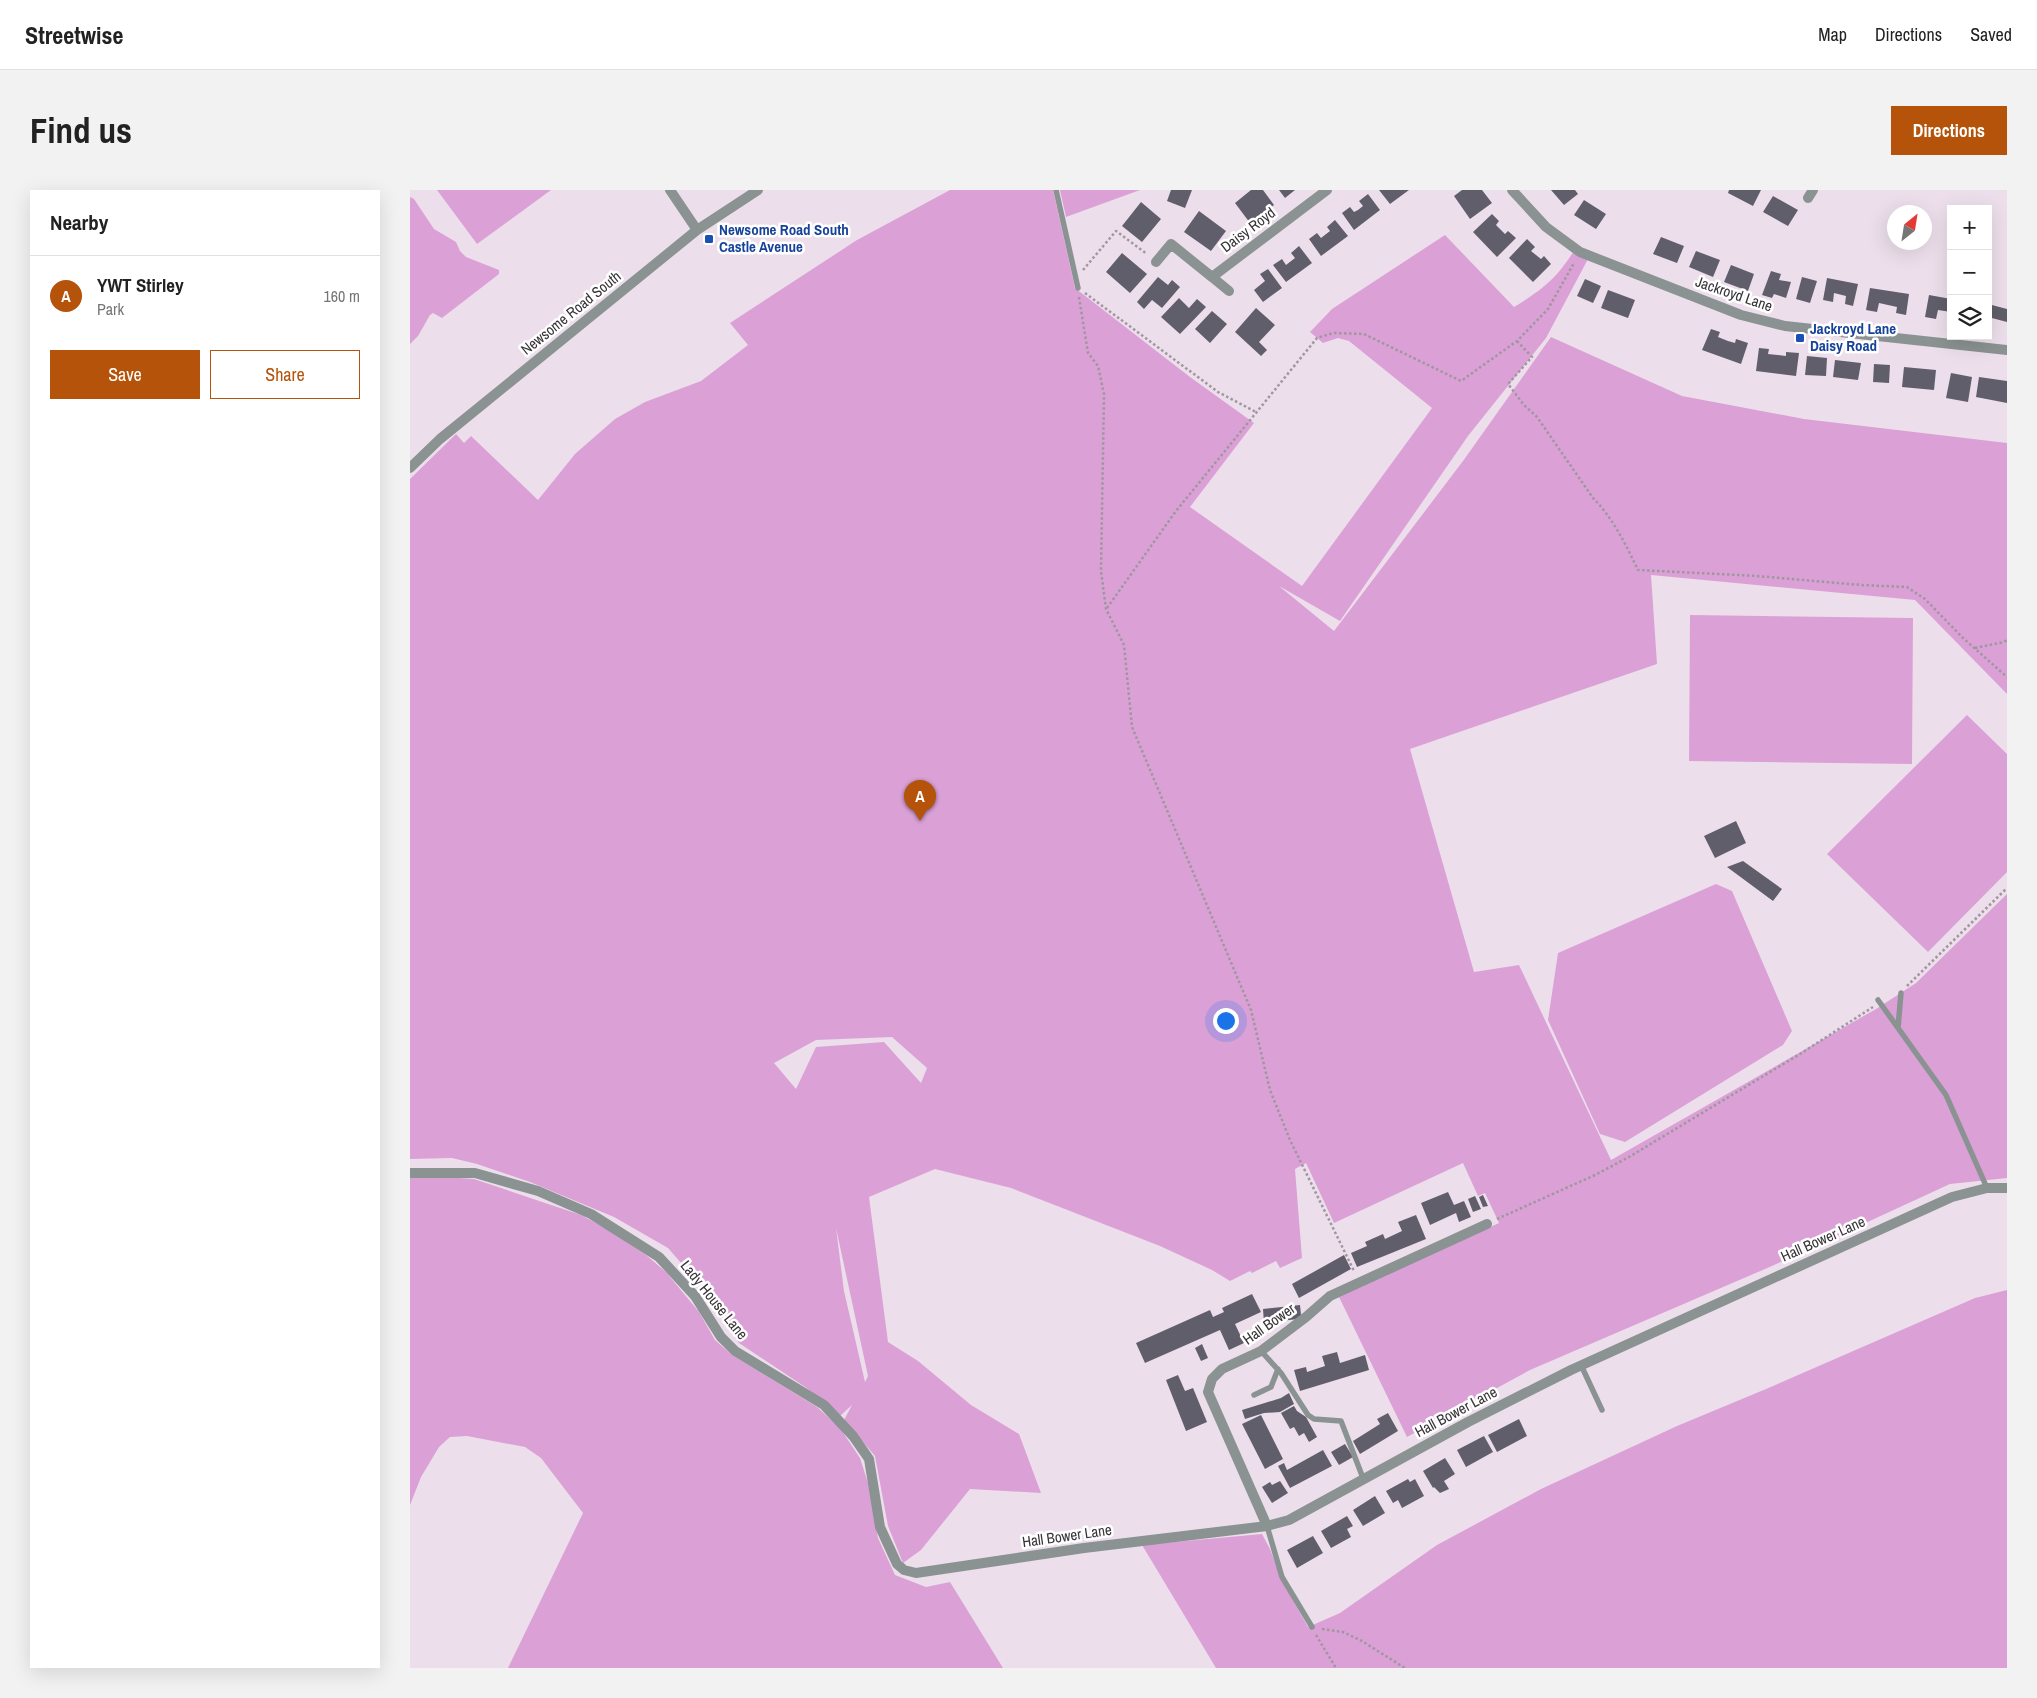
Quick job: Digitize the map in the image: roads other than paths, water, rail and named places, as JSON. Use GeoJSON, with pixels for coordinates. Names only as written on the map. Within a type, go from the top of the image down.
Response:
{"type":"FeatureCollection","features":[{"type":"Feature","properties":{"kind":"street"},"geometry":{"type":"LineString","coordinates":[[670,190],[697,230]]}},
{"type":"Feature","properties":{"kind":"street","name":"Newsome Road South"},"geometry":{"type":"LineString","coordinates":[[410,468],[440,439],[697,230],[758,190]]}},
{"type":"Feature","properties":{"kind":"street","name":"Daisy Royd"},"geometry":{"type":"LineString","coordinates":[[1212,277],[1327,190]]}},
{"type":"Feature","properties":{"kind":"street","name":"Jackroyd Lane"},"geometry":{"type":"LineString","coordinates":[[1512,190],[1546,227],[1580,252],[1741,315],[1776,324],[2007,350]]}},
{"type":"Feature","properties":{"kind":"street"},"geometry":{"type":"LineString","coordinates":[[1156,262],[1171,244],[1230,291]]}},
{"type":"Feature","properties":{"kind":"street","name":"Lady House Lane"},"geometry":{"type":"LineString","coordinates":[[410,1173],[475,1173],[538,1191],[591,1214],[660,1257],[694,1296],[721,1337],[736,1351],[824,1405],[853,1436],[869,1459],[880,1527],[897,1564]]}},
{"type":"Feature","properties":{"kind":"street","name":"Hall Bower Lane"},"geometry":{"type":"LineString","coordinates":[[897,1564],[904,1570],[916,1573],[1084,1548],[1268,1526],[1289,1520],[1468,1422],[1581,1365],[1952,1197],[1987,1188],[2007,1188]]}},
{"type":"Feature","properties":{"kind":"street","name":"Hall Bower"},"geometry":{"type":"LineString","coordinates":[[1268,1526],[1208,1392],[1212,1379],[1222,1369],[1261,1351],[1330,1296],[1487,1224]]}},
{"type":"Feature","properties":{"kind":"lane"},"geometry":{"type":"LineString","coordinates":[[1056,190],[1078,288]]}},
{"type":"Feature","properties":{"kind":"lane"},"geometry":{"type":"LineString","coordinates":[[1898,1028],[1900,993]]}},
{"type":"Feature","properties":{"kind":"lane"},"geometry":{"type":"LineString","coordinates":[[1879,1002],[1946,1095],[1987,1188]]}},
{"type":"Feature","properties":{"kind":"lane"},"geometry":{"type":"LineString","coordinates":[[1261,1351],[1278,1369],[1308,1416],[1314,1420],[1341,1421],[1363,1478]]}},
{"type":"Feature","properties":{"kind":"lane"},"geometry":{"type":"LineString","coordinates":[[1581,1365],[1602,1410]]}},
{"type":"Feature","properties":{"kind":"lane"},"geometry":{"type":"LineString","coordinates":[[1254,1394],[1271,1388],[1278,1369]]}},
{"type":"Feature","properties":{"kind":"lane"},"geometry":{"type":"LineString","coordinates":[[1268,1526],[1282,1577],[1312,1627]]}},
{"type":"Feature","properties":{"kind":"place","name":"Newsome Road South Castle Avenue"},"geometry":{"type":"Point","coordinates":[709,239]}},
{"type":"Feature","properties":{"kind":"place","name":"Jackroyd Lane Daisy Road"},"geometry":{"type":"Point","coordinates":[1800,338]}},
{"type":"Feature","properties":{"kind":"place","name":"YWT Stirley"},"geometry":{"type":"Point","coordinates":[920,821]}}]}
